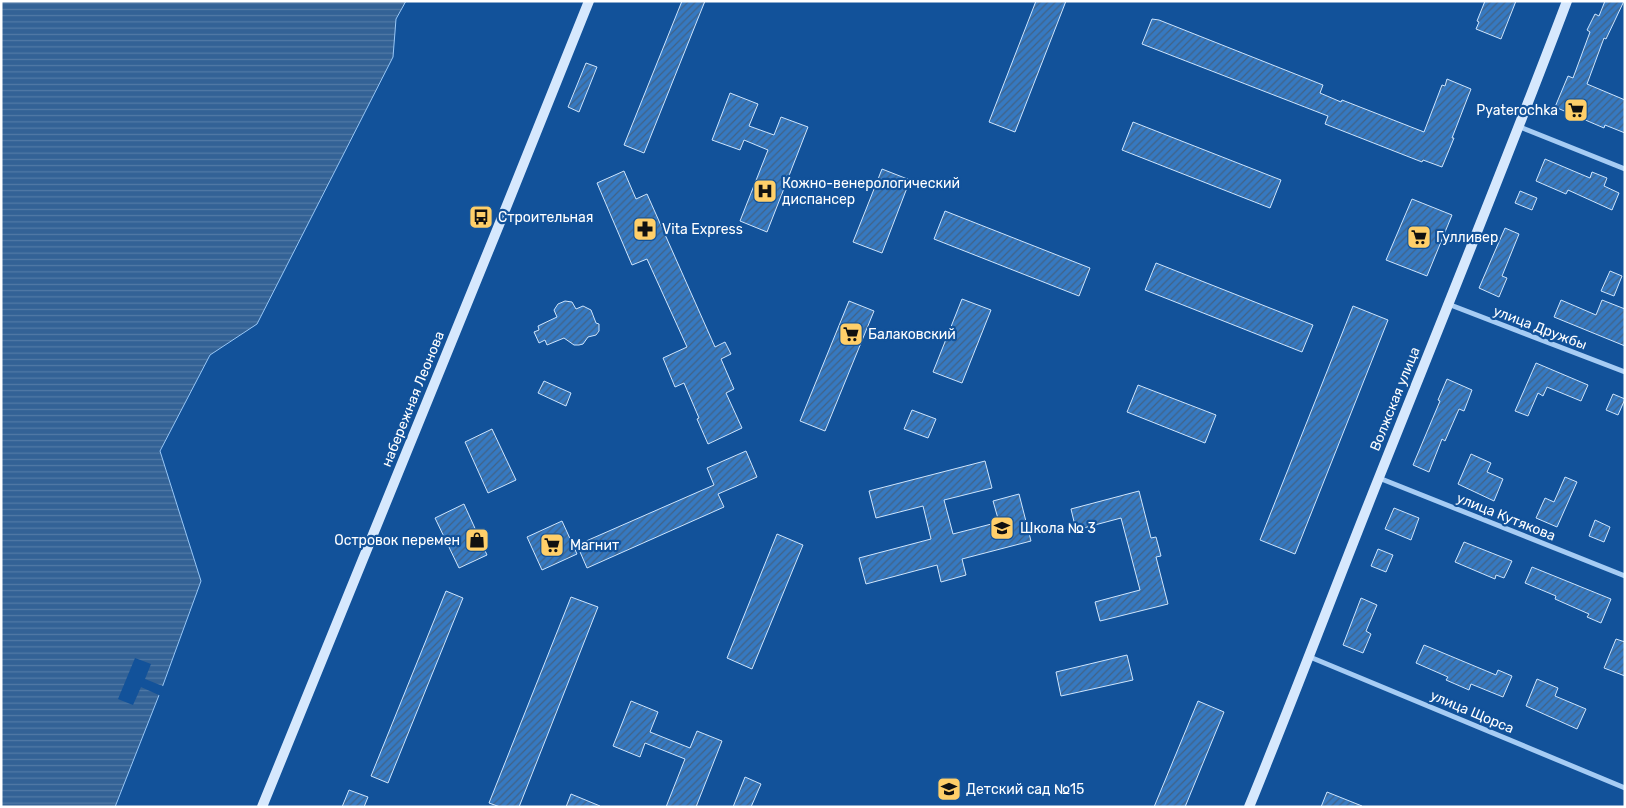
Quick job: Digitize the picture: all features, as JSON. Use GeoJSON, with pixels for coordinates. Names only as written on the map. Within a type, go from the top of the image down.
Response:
{"type":"FeatureCollection","features":[{"type":"Feature","properties":{"kind":"street","name":"набережная Леонова"},"geometry":{"type":"LineString","coordinates":[[262,807],[588,1]]}},
{"type":"Feature","properties":{"kind":"street","name":"Волжская улица"},"geometry":{"type":"LineString","coordinates":[[1249,807],[1310,657],[1378,478],[1520,127],[1568,1]]}},
{"type":"Feature","properties":{"kind":"street"},"geometry":{"type":"LineString","coordinates":[[1520,127],[1625,169]]}},
{"type":"Feature","properties":{"kind":"street","name":"улица Дружбы"},"geometry":{"type":"LineString","coordinates":[[1448,304],[1625,372]]}},
{"type":"Feature","properties":{"kind":"street","name":"улица Кутякова"},"geometry":{"type":"LineString","coordinates":[[1378,478],[1625,576]]}},
{"type":"Feature","properties":{"kind":"street","name":"улица Щорса"},"geometry":{"type":"LineString","coordinates":[[1310,657],[1625,788]]}},
{"type":"Feature","properties":{"kind":"water"},"geometry":{"type":"Polygon","coordinates":[[[1,1],[406,1],[396,19],[393,57],[257,324],[210,355],[160,451],[201,581],[115,807],[1,807],[1,1]]]}},
{"type":"Feature","properties":{"kind":"pier"},"geometry":{"type":"Polygon","coordinates":[[[135,658],[151,664],[145,679],[165,687],[161,696],[141,687],[133,705],[118,699],[135,658]]]}},
{"type":"Feature","properties":{"kind":"building"},"geometry":{"type":"Polygon","coordinates":[[[682,1],[705,1],[644,153],[624,145],[682,1]]]}},
{"type":"Feature","properties":{"kind":"building"},"geometry":{"type":"Polygon","coordinates":[[[1036,1],[1066,1],[1015,132],[989,122],[1036,1]]]}},
{"type":"Feature","properties":{"kind":"building"},"geometry":{"type":"Polygon","coordinates":[[[1485,1],[1516,1],[1501,39],[1476,29],[1485,1]]]}},
{"type":"Feature","properties":{"kind":"building"},"geometry":{"type":"Polygon","coordinates":[[[1605,1],[1624,1],[1606,39],[1604,38],[1587,84],[1625,100],[1625,133],[1605,125],[1604,128],[1555,107],[1568,76],[1573,78],[1590,32],[1587,30],[1595,14],[1599,16],[1605,1]]]}},
{"type":"Feature","properties":{"kind":"building"},"geometry":{"type":"Polygon","coordinates":[[[1152,19],[1159,20],[1323,85],[1320,93],[1424,132],[1442,85],[1445,86],[1447,79],[1471,89],[1442,167],[1423,160],[1422,162],[1325,124],[1328,116],[1142,44],[1152,19]]]}},
{"type":"Feature","properties":{"kind":"building"},"geometry":{"type":"Polygon","coordinates":[[[586,63],[597,67],[579,112],[568,107],[586,63]]]}},
{"type":"Feature","properties":{"kind":"building"},"geometry":{"type":"Polygon","coordinates":[[[730,93],[758,104],[749,126],[774,135],[781,117],[808,127],[767,232],[740,221],[768,150],[744,140],[740,150],[712,140],[730,93]]]}},
{"type":"Feature","properties":{"kind":"building"},"geometry":{"type":"Polygon","coordinates":[[[1133,122],[1281,180],[1270,208],[1122,150],[1133,122]]]}},
{"type":"Feature","properties":{"kind":"building"},"geometry":{"type":"Polygon","coordinates":[[[1545,159],[1590,178],[1592,172],[1607,178],[1604,186],[1619,193],[1612,210],[1568,190],[1566,194],[1536,181],[1545,159]]]}},
{"type":"Feature","properties":{"kind":"building"},"geometry":{"type":"Polygon","coordinates":[[[882,169],[910,180],[882,253],[853,242],[882,169]]]}},
{"type":"Feature","properties":{"kind":"building"},"geometry":{"type":"Polygon","coordinates":[[[624,171],[636,199],[647,194],[715,347],[725,342],[731,354],[721,359],[734,389],[726,393],[742,428],[708,444],[684,383],[675,387],[663,358],[687,347],[647,259],[632,265],[597,183],[624,171]]]}},
{"type":"Feature","properties":{"kind":"building"},"geometry":{"type":"Polygon","coordinates":[[[1520,191],[1537,198],[1532,210],[1515,203],[1520,191]]]}},
{"type":"Feature","properties":{"kind":"building","name":"Гулливер"},"geometry":{"type":"Polygon","coordinates":[[[1412,199],[1452,215],[1427,276],[1386,260],[1412,199]]]}},
{"type":"Feature","properties":{"kind":"building"},"geometry":{"type":"Polygon","coordinates":[[[945,211],[1090,268],[1079,296],[934,239],[945,211]]]}},
{"type":"Feature","properties":{"kind":"building"},"geometry":{"type":"Polygon","coordinates":[[[1505,228],[1519,234],[1502,276],[1507,278],[1499,297],[1479,288],[1505,228]]]}},
{"type":"Feature","properties":{"kind":"building"},"geometry":{"type":"Polygon","coordinates":[[[1156,263],[1313,325],[1302,352],[1145,290],[1156,263]]]}},
{"type":"Feature","properties":{"kind":"building"},"geometry":{"type":"Polygon","coordinates":[[[1610,271],[1622,276],[1614,296],[1601,291],[1610,271]]]}},
{"type":"Feature","properties":{"kind":"building"},"geometry":{"type":"Polygon","coordinates":[[[962,299],[991,310],[962,383],[933,372],[962,299]]]}},
{"type":"Feature","properties":{"kind":"building"},"geometry":{"type":"Polygon","coordinates":[[[1561,300],[1596,315],[1602,300],[1625,309],[1625,346],[1554,317],[1561,300]]]}},
{"type":"Feature","properties":{"kind":"building"},"geometry":{"type":"Polygon","coordinates":[[[565,301],[572,302],[576,309],[583,306],[591,310],[596,323],[599,324],[599,331],[596,335],[588,337],[583,344],[579,345],[574,345],[564,338],[547,345],[545,340],[539,343],[534,332],[539,330],[538,326],[557,317],[554,310],[558,304],[565,301]]]}},
{"type":"Feature","properties":{"kind":"building"},"geometry":{"type":"Polygon","coordinates":[[[849,301],[874,311],[825,431],[800,421],[849,301]]]}},
{"type":"Feature","properties":{"kind":"building"},"geometry":{"type":"Polygon","coordinates":[[[1353,306],[1388,320],[1295,554],[1260,540],[1353,306]]]}},
{"type":"Feature","properties":{"kind":"building"},"geometry":{"type":"Polygon","coordinates":[[[1536,363],[1588,385],[1581,401],[1547,387],[1543,396],[1538,393],[1528,416],[1515,411],[1536,363]]]}},
{"type":"Feature","properties":{"kind":"building"},"geometry":{"type":"Polygon","coordinates":[[[1447,379],[1472,390],[1464,411],[1459,409],[1445,441],[1442,439],[1429,472],[1413,465],[1440,401],[1438,400],[1447,379]]]}},
{"type":"Feature","properties":{"kind":"building"},"geometry":{"type":"Polygon","coordinates":[[[544,381],[571,393],[566,406],[538,393],[544,381]]]}},
{"type":"Feature","properties":{"kind":"building"},"geometry":{"type":"Polygon","coordinates":[[[1138,385],[1216,415],[1205,443],[1127,412],[1138,385]]]}},
{"type":"Feature","properties":{"kind":"building"},"geometry":{"type":"Polygon","coordinates":[[[1613,394],[1625,399],[1618,415],[1606,410],[1613,394]]]}},
{"type":"Feature","properties":{"kind":"building"},"geometry":{"type":"Polygon","coordinates":[[[912,410],[936,419],[928,438],[904,429],[912,410]]]}},
{"type":"Feature","properties":{"kind":"building"},"geometry":{"type":"Polygon","coordinates":[[[492,429],[516,480],[488,493],[465,442],[492,429]]]}},
{"type":"Feature","properties":{"kind":"building"},"geometry":{"type":"Polygon","coordinates":[[[746,451],[757,477],[718,494],[724,507],[587,568],[577,545],[714,485],[707,468],[746,451]]]}},
{"type":"Feature","properties":{"kind":"building"},"geometry":{"type":"Polygon","coordinates":[[[1471,454],[1491,463],[1487,472],[1503,479],[1494,501],[1458,484],[1471,454]]]}},
{"type":"Feature","properties":{"kind":"building","name":"Школа № 3"},"geometry":{"type":"Polygon","coordinates":[[[985,461],[992,488],[944,500],[953,534],[999,522],[993,501],[1019,494],[1031,541],[962,559],[966,575],[941,582],[937,565],[866,584],[859,558],[931,539],[923,506],[876,518],[869,491],[985,461]]]}},
{"type":"Feature","properties":{"kind":"building"},"geometry":{"type":"Polygon","coordinates":[[[1565,477],[1577,482],[1557,527],[1536,518],[1545,498],[1554,502],[1565,477]]]}},
{"type":"Feature","properties":{"kind":"building"},"geometry":{"type":"Polygon","coordinates":[[[1139,491],[1151,538],[1156,537],[1161,556],[1156,557],[1168,604],[1100,621],[1095,602],[1140,590],[1121,518],[1076,530],[1071,509],[1139,491]]]}},
{"type":"Feature","properties":{"kind":"building"},"geometry":{"type":"Polygon","coordinates":[[[464,504],[487,555],[459,568],[435,518],[464,504]]]}},
{"type":"Feature","properties":{"kind":"building"},"geometry":{"type":"Polygon","coordinates":[[[1394,508],[1419,518],[1411,540],[1385,529],[1394,508]]]}},
{"type":"Feature","properties":{"kind":"building"},"geometry":{"type":"Polygon","coordinates":[[[1595,520],[1610,527],[1604,542],[1589,536],[1595,520]]]}},
{"type":"Feature","properties":{"kind":"building","name":"Магнит"},"geometry":{"type":"Polygon","coordinates":[[[562,521],[577,554],[542,570],[527,537],[562,521]]]}},
{"type":"Feature","properties":{"kind":"building"},"geometry":{"type":"Polygon","coordinates":[[[777,534],[803,545],[752,669],[727,658],[777,534]]]}},
{"type":"Feature","properties":{"kind":"building"},"geometry":{"type":"Polygon","coordinates":[[[1464,542],[1512,561],[1504,578],[1496,575],[1495,579],[1455,562],[1464,542]]]}},
{"type":"Feature","properties":{"kind":"building"},"geometry":{"type":"Polygon","coordinates":[[[1378,549],[1393,555],[1386,572],[1371,566],[1378,549]]]}},
{"type":"Feature","properties":{"kind":"building"},"geometry":{"type":"Polygon","coordinates":[[[1532,567],[1611,599],[1601,623],[1587,617],[1589,614],[1555,599],[1556,596],[1525,583],[1532,567]]]}},
{"type":"Feature","properties":{"kind":"building"},"geometry":{"type":"Polygon","coordinates":[[[446,591],[463,598],[388,783],[371,776],[446,591]]]}},
{"type":"Feature","properties":{"kind":"building"},"geometry":{"type":"Polygon","coordinates":[[[571,597],[598,607],[519,807],[500,807],[489,803],[571,597]]]}},
{"type":"Feature","properties":{"kind":"building"},"geometry":{"type":"Polygon","coordinates":[[[1361,598],[1377,605],[1366,631],[1371,634],[1363,653],[1343,645],[1361,598]]]}},
{"type":"Feature","properties":{"kind":"building"},"geometry":{"type":"Polygon","coordinates":[[[1616,639],[1625,642],[1625,676],[1604,668],[1616,639]]]}},
{"type":"Feature","properties":{"kind":"building"},"geometry":{"type":"Polygon","coordinates":[[[1424,645],[1496,675],[1498,670],[1512,676],[1503,697],[1471,684],[1469,690],[1446,680],[1448,677],[1416,663],[1424,645]]]}},
{"type":"Feature","properties":{"kind":"building"},"geometry":{"type":"Polygon","coordinates":[[[1127,655],[1133,680],[1061,696],[1056,672],[1127,655]]]}},
{"type":"Feature","properties":{"kind":"building"},"geometry":{"type":"Polygon","coordinates":[[[1537,679],[1558,688],[1555,696],[1586,709],[1577,729],[1526,706],[1537,679]]]}},
{"type":"Feature","properties":{"kind":"building"},"geometry":{"type":"Polygon","coordinates":[[[631,701],[658,712],[650,732],[690,748],[697,731],[722,741],[696,807],[666,807],[685,759],[645,743],[640,757],[613,746],[631,701]]]}},
{"type":"Feature","properties":{"kind":"building"},"geometry":{"type":"Polygon","coordinates":[[[1198,701],[1224,712],[1185,807],[1154,807],[1198,701]]]}},
{"type":"Feature","properties":{"kind":"building"},"geometry":{"type":"Polygon","coordinates":[[[745,777],[761,784],[751,807],[733,807],[745,777]]]}},
{"type":"Feature","properties":{"kind":"building"},"geometry":{"type":"Polygon","coordinates":[[[349,790],[368,797],[364,807],[342,807],[349,790]]]}},
{"type":"Feature","properties":{"kind":"building"},"geometry":{"type":"Polygon","coordinates":[[[1327,792],[1362,806],[1362,807],[1321,807],[1327,792]]]}},
{"type":"Feature","properties":{"kind":"building"},"geometry":{"type":"Polygon","coordinates":[[[571,794],[600,806],[600,807],[566,807],[571,794]]]}},
{"type":"Feature","properties":{"kind":"place","name":"Pyaterochka"},"geometry":{"type":"Point","coordinates":[1576,110]}},
{"type":"Feature","properties":{"kind":"place","name":"Кожно-венерологический диспансер"},"geometry":{"type":"Point","coordinates":[765,191]}},
{"type":"Feature","properties":{"kind":"place","name":"Строительная"},"geometry":{"type":"Point","coordinates":[481,217]}},
{"type":"Feature","properties":{"kind":"place","name":"Vita Express"},"geometry":{"type":"Point","coordinates":[645,229]}},
{"type":"Feature","properties":{"kind":"place","name":"Гулливер"},"geometry":{"type":"Point","coordinates":[1419,237]}},
{"type":"Feature","properties":{"kind":"place","name":"Балаковский"},"geometry":{"type":"Point","coordinates":[851,334]}},
{"type":"Feature","properties":{"kind":"place","name":"Школа № 3"},"geometry":{"type":"Point","coordinates":[1002,528]}},
{"type":"Feature","properties":{"kind":"place","name":"Островок перемен"},"geometry":{"type":"Point","coordinates":[477,540]}},
{"type":"Feature","properties":{"kind":"place","name":"Магнит"},"geometry":{"type":"Point","coordinates":[552,545]}},
{"type":"Feature","properties":{"kind":"place","name":"Детский сад №15"},"geometry":{"type":"Point","coordinates":[949,789]}}]}
